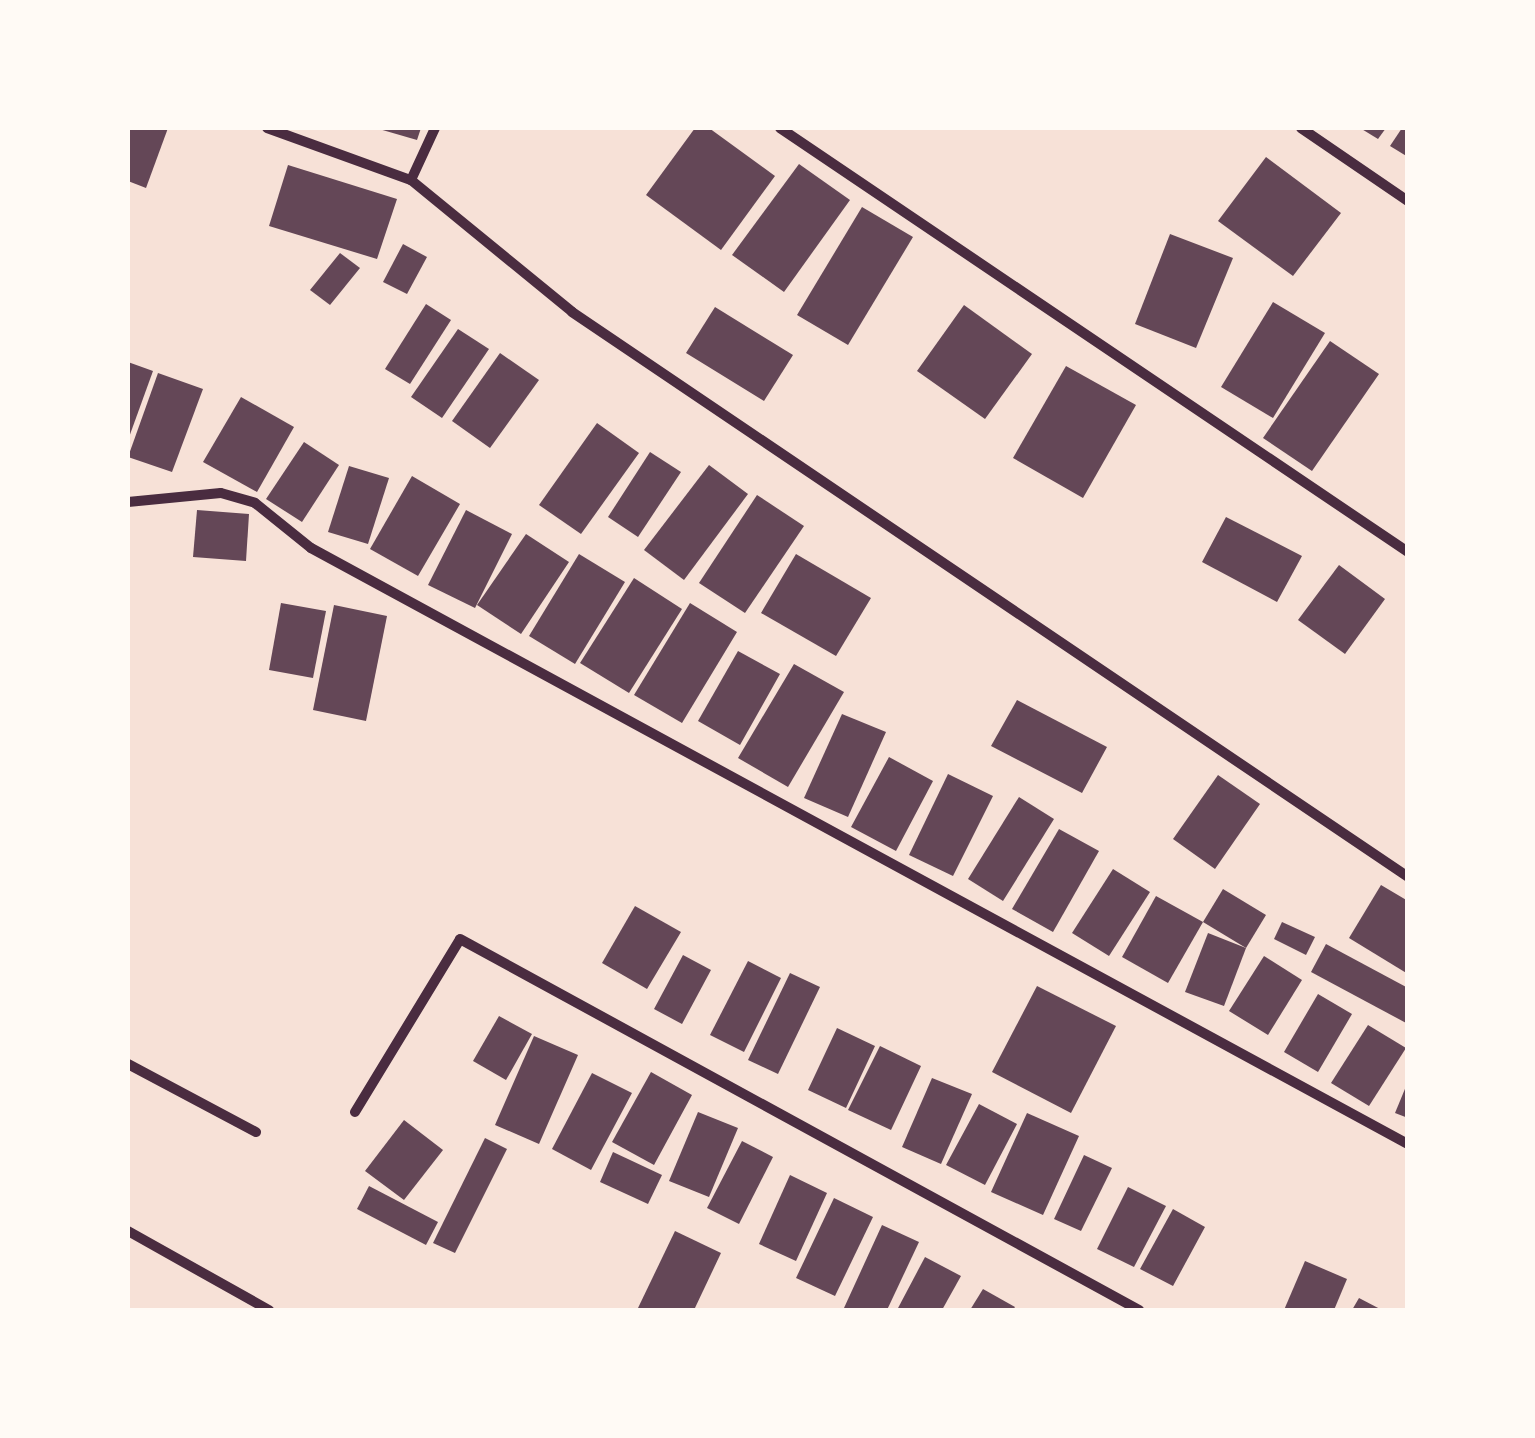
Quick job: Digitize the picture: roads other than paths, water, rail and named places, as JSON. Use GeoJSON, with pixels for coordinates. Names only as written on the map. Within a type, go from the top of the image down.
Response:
{"type":"FeatureCollection","features":[{"type":"Feature","properties":{"kind":"street"},"geometry":{"type":"LineString","coordinates":[[267,128],[411,180],[572,312],[1408,876]]}},
{"type":"Feature","properties":{"kind":"street"},"geometry":{"type":"LineString","coordinates":[[411,180],[434,128]]}},
{"type":"Feature","properties":{"kind":"street"},"geometry":{"type":"LineString","coordinates":[[780,128],[1408,552]]}},
{"type":"Feature","properties":{"kind":"street"},"geometry":{"type":"LineString","coordinates":[[1302,128],[1408,201]]}},
{"type":"Feature","properties":{"kind":"street"},"geometry":{"type":"LineString","coordinates":[[128,502],[221,493],[255,502],[311,548],[1408,1144]]}},
{"type":"Feature","properties":{"kind":"street"},"geometry":{"type":"LineString","coordinates":[[355,1112],[460,939],[1140,1310]]}},
{"type":"Feature","properties":{"kind":"street"},"geometry":{"type":"LineString","coordinates":[[128,1064],[256,1132]]}},
{"type":"Feature","properties":{"kind":"street"},"geometry":{"type":"LineString","coordinates":[[128,1232],[269,1310]]}}]}
